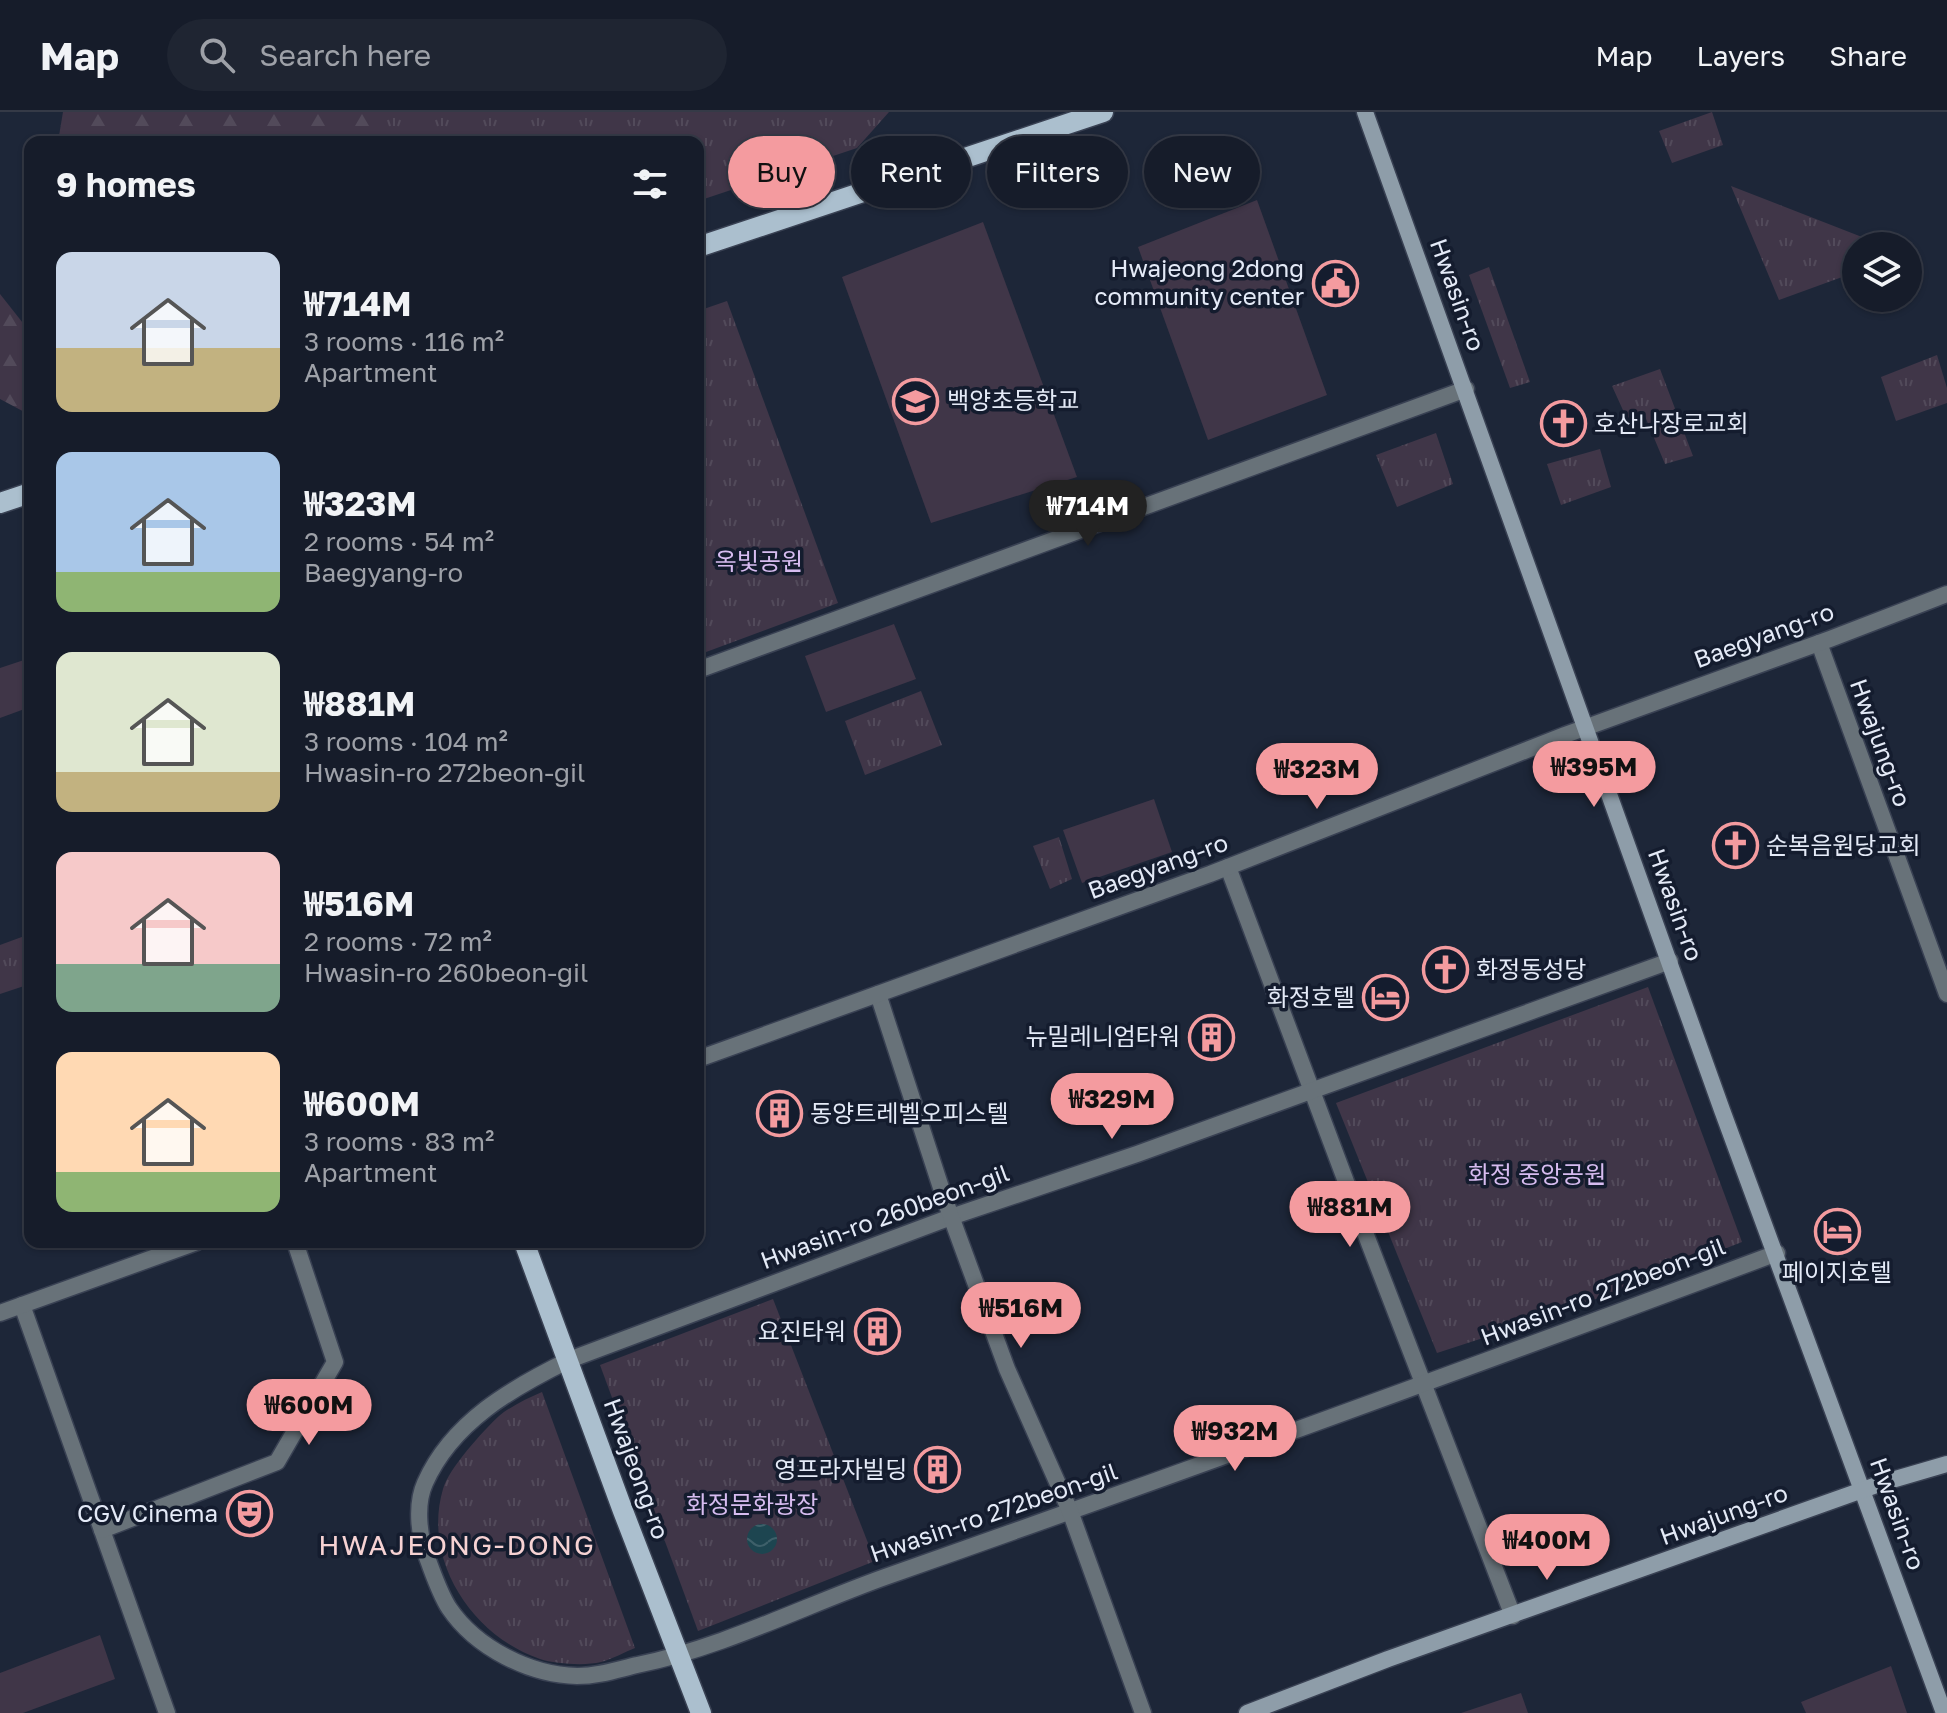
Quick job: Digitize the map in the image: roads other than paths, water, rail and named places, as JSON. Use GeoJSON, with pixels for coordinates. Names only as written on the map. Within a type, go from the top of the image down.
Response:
{"type":"FeatureCollection","features":[{"type":"Feature","properties":{"kind":"main road"},"geometry":{"type":"LineString","coordinates":[[704,245],[1103,112]]}},
{"type":"Feature","properties":{"kind":"main road","name":"Hwasin-ro"},"geometry":{"type":"LineString","coordinates":[[1365,112],[1944,1713]]}},
{"type":"Feature","properties":{"kind":"main road"},"geometry":{"type":"LineString","coordinates":[[0,503],[24,495]]}},
{"type":"Feature","properties":{"kind":"main road","name":"Hwajeong-ro"},"geometry":{"type":"LineString","coordinates":[[526,1248],[701,1713]]}},
{"type":"Feature","properties":{"kind":"main road","name":"Hwajung-ro"},"geometry":{"type":"LineString","coordinates":[[1247,1713],[1388,1659],[1863,1490],[1947,1464]]}},
{"type":"Feature","properties":{"kind":"street"},"geometry":{"type":"LineString","coordinates":[[704,668],[1466,389]]}},
{"type":"Feature","properties":{"kind":"street","name":"Baegyang-ro"},"geometry":{"type":"LineString","coordinates":[[704,1057],[1228,867],[1586,727],[1947,594]]}},
{"type":"Feature","properties":{"kind":"street","name":"Hwajung-ro"},"geometry":{"type":"LineString","coordinates":[[1819,643],[1947,994]]}},
{"type":"Feature","properties":{"kind":"street"},"geometry":{"type":"LineString","coordinates":[[1228,867],[1513,1616]]}},
{"type":"Feature","properties":{"kind":"street","name":"Hwasin-ro 260beon-gil"},"geometry":{"type":"LineString","coordinates":[[679,1655],[603,1674],[575,1676],[541,1672],[489,1646],[467,1628],[449,1607],[421,1545],[423,1488],[449,1445],[491,1404],[523,1383],[569,1360],[951,1217],[1137,1154],[1670,961]]}},
{"type":"Feature","properties":{"kind":"street"},"geometry":{"type":"LineString","coordinates":[[878,994],[951,1217],[1007,1369],[1070,1511],[1143,1713]]}},
{"type":"Feature","properties":{"kind":"street"},"geometry":{"type":"LineString","coordinates":[[0,1313],[180,1248]]}},
{"type":"Feature","properties":{"kind":"street"},"geometry":{"type":"LineString","coordinates":[[102,1530],[277,1462],[335,1362],[297,1248]]}},
{"type":"Feature","properties":{"kind":"street","name":"Hwasin-ro 272beon-gil"},"geometry":{"type":"LineString","coordinates":[[679,1655],[848,1590],[1425,1384],[1777,1253]]}},
{"type":"Feature","properties":{"kind":"street"},"geometry":{"type":"LineString","coordinates":[[22,1305],[167,1713]]}},
{"type":"Feature","properties":{"kind":"water"},"geometry":{"type":"Polygon","coordinates":[[[762,1524],[772,1529],[777,1539],[772,1549],[762,1554],[752,1549],[747,1539],[752,1529],[762,1524]]]}},
{"type":"Feature","properties":{"kind":"place","name":"Hwajeong 2dong community center"},"geometry":{"type":"Point","coordinates":[1335,283]}},
{"type":"Feature","properties":{"kind":"place","name":"백양초등학교"},"geometry":{"type":"Point","coordinates":[916,401]}},
{"type":"Feature","properties":{"kind":"place","name":"호산나장로교회"},"geometry":{"type":"Point","coordinates":[1563,424]}},
{"type":"Feature","properties":{"kind":"place","name":"순복음원당교회"},"geometry":{"type":"Point","coordinates":[1735,846]}},
{"type":"Feature","properties":{"kind":"place","name":"화정동성당"},"geometry":{"type":"Point","coordinates":[1445,970]}},
{"type":"Feature","properties":{"kind":"place","name":"화정호텔"},"geometry":{"type":"Point","coordinates":[1386,998]}},
{"type":"Feature","properties":{"kind":"place","name":"뉴밀레니엄타워"},"geometry":{"type":"Point","coordinates":[1211,1037]}},
{"type":"Feature","properties":{"kind":"place","name":"동양트레벨오피스텔"},"geometry":{"type":"Point","coordinates":[779,1114]}},
{"type":"Feature","properties":{"kind":"place","name":"페이지호텔"},"geometry":{"type":"Point","coordinates":[1837,1231]}},
{"type":"Feature","properties":{"kind":"place","name":"요진타워"},"geometry":{"type":"Point","coordinates":[877,1332]}},
{"type":"Feature","properties":{"kind":"place","name":"영프라자빌딩"},"geometry":{"type":"Point","coordinates":[938,1470]}},
{"type":"Feature","properties":{"kind":"place","name":"CGV Cinema"},"geometry":{"type":"Point","coordinates":[249,1514]}},
{"type":"Feature","properties":{"kind":"district","name":"HWAJEONG-DONG"},"geometry":{"type":"Point","coordinates":[457,1545]}},
{"type":"Feature","properties":{"kind":"park label","name":"옥빛공원"},"geometry":{"type":"Point","coordinates":[759,562]}},
{"type":"Feature","properties":{"kind":"park label","name":"화정 중앙공원"},"geometry":{"type":"Point","coordinates":[1537,1175]}},
{"type":"Feature","properties":{"kind":"park label","name":"화정문화광장"},"geometry":{"type":"Point","coordinates":[752,1505]}}]}
